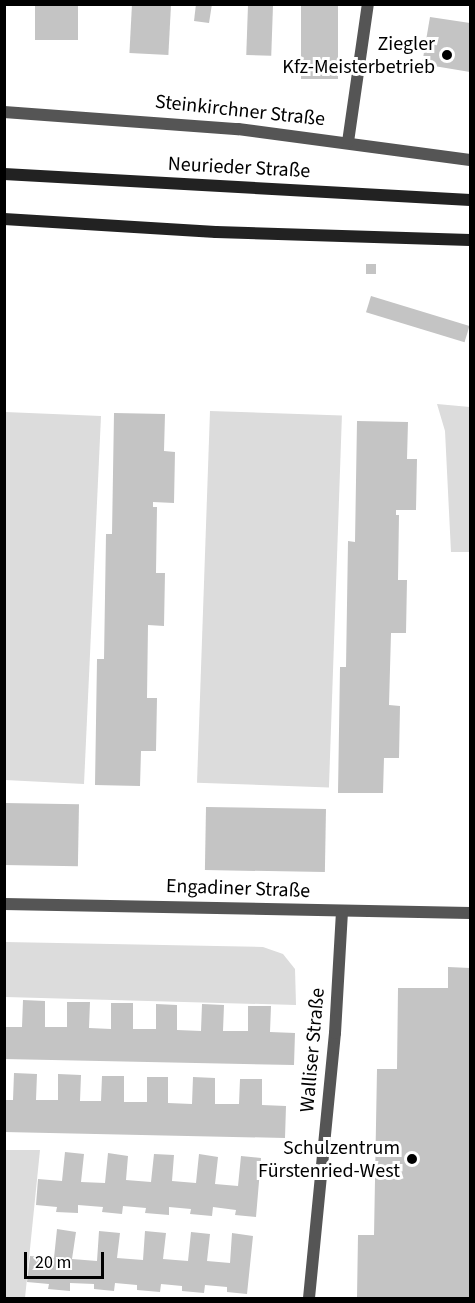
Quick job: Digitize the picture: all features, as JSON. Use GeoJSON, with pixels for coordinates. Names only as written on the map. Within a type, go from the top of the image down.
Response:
{"type":"FeatureCollection","features":[{"type":"Feature","properties":{"kind":"main road","name":"Neurieder Straße"},"geometry":{"type":"LineString","coordinates":[[4,174],[471,200]]}},
{"type":"Feature","properties":{"kind":"main road"},"geometry":{"type":"LineString","coordinates":[[4,219],[216,232],[471,240]]}},
{"type":"Feature","properties":{"kind":"street"},"geometry":{"type":"LineString","coordinates":[[348,142],[368,4]]}},
{"type":"Feature","properties":{"kind":"street","name":"Steinkirchner Straße"},"geometry":{"type":"LineString","coordinates":[[4,112],[238,129],[471,160]]}},
{"type":"Feature","properties":{"kind":"street","name":"Engadiner Straße"},"geometry":{"type":"LineString","coordinates":[[4,904],[471,913]]}},
{"type":"Feature","properties":{"kind":"street","name":"Walliser Straße"},"geometry":{"type":"LineString","coordinates":[[309,1299],[335,1033],[342,911]]}},
{"type":"Feature","properties":{"kind":"shaded area"},"geometry":{"type":"Polygon","coordinates":[[[437,404],[470,407],[470,552],[451,552],[445,431],[437,404]]]}},
{"type":"Feature","properties":{"kind":"shaded area"},"geometry":{"type":"Polygon","coordinates":[[[210,411],[342,416],[329,787],[197,783],[210,411]]]}},
{"type":"Feature","properties":{"kind":"shaded area"},"geometry":{"type":"Polygon","coordinates":[[[5,412],[101,416],[84,784],[5,780],[5,412]]]}},
{"type":"Feature","properties":{"kind":"shaded area"},"geometry":{"type":"Polygon","coordinates":[[[5,942],[263,947],[283,954],[295,969],[296,1005],[5,997],[5,942]]]}},
{"type":"Feature","properties":{"kind":"shaded area"},"geometry":{"type":"Polygon","coordinates":[[[5,1150],[40,1150],[25,1298],[5,1298],[5,1150]]]}},
{"type":"Feature","properties":{"kind":"building"},"geometry":{"type":"Polygon","coordinates":[[[35,4],[78,4],[78,40],[35,40],[35,4]]]}},
{"type":"Feature","properties":{"kind":"building"},"geometry":{"type":"Polygon","coordinates":[[[132,4],[171,6],[168,55],[129,53],[132,4]]]}},
{"type":"Feature","properties":{"kind":"building"},"geometry":{"type":"Polygon","coordinates":[[[196,4],[212,4],[209,23],[194,21],[196,4]]]}},
{"type":"Feature","properties":{"kind":"building"},"geometry":{"type":"Polygon","coordinates":[[[301,4],[338,4],[338,79],[301,79],[301,4]]]}},
{"type":"Feature","properties":{"kind":"building"},"geometry":{"type":"Polygon","coordinates":[[[248,5],[273,6],[271,56],[246,55],[248,5]]]}},
{"type":"Feature","properties":{"kind":"building"},"geometry":{"type":"Polygon","coordinates":[[[430,17],[470,23],[470,72],[422,64],[430,17]]]}},
{"type":"Feature","properties":{"kind":"building"},"geometry":{"type":"Polygon","coordinates":[[[366,264],[376,264],[376,274],[366,274],[366,264]]]}},
{"type":"Feature","properties":{"kind":"building"},"geometry":{"type":"Polygon","coordinates":[[[371,296],[469,326],[465,342],[366,312],[371,296]]]}},
{"type":"Feature","properties":{"kind":"building"},"geometry":{"type":"Polygon","coordinates":[[[114,413],[165,414],[164,451],[175,452],[174,503],[153,502],[153,507],[157,507],[156,573],[165,573],[164,626],[148,625],[147,698],[157,698],[156,751],[141,751],[140,786],[95,785],[97,659],[104,659],[106,534],[112,534],[114,413]]]}},
{"type":"Feature","properties":{"kind":"building"},"geometry":{"type":"Polygon","coordinates":[[[357,421],[408,422],[407,459],[417,459],[416,510],[396,510],[396,515],[399,515],[398,580],[407,580],[406,633],[391,633],[389,705],[400,706],[399,758],[384,758],[383,793],[338,793],[340,667],[346,667],[348,541],[355,542],[357,421]]]}},
{"type":"Feature","properties":{"kind":"building"},"geometry":{"type":"Polygon","coordinates":[[[4,803],[79,804],[78,866],[4,865],[4,803]]]}},
{"type":"Feature","properties":{"kind":"building"},"geometry":{"type":"Polygon","coordinates":[[[206,807],[326,809],[325,872],[205,870],[206,807]]]}},
{"type":"Feature","properties":{"kind":"building","name":"Schulzentrum Fürstenried-West"},"geometry":{"type":"Polygon","coordinates":[[[448,967],[470,968],[470,1298],[357,1298],[358,1235],[374,1235],[377,1069],[397,1069],[398,988],[448,988],[448,967]]]}},
{"type":"Feature","properties":{"kind":"building"},"geometry":{"type":"Polygon","coordinates":[[[23,1000],[45,1001],[45,1027],[67,1027],[67,1002],[90,1002],[89,1028],[111,1029],[111,1003],[133,1003],[133,1029],[156,1029],[156,1004],[177,1005],[177,1030],[201,1031],[202,1004],[224,1005],[223,1031],[248,1031],[248,1006],[271,1006],[270,1032],[295,1033],[294,1065],[4,1059],[4,1027],[22,1027],[23,1000]]]}},
{"type":"Feature","properties":{"kind":"building"},"geometry":{"type":"Polygon","coordinates":[[[14,1073],[37,1074],[36,1100],[58,1100],[58,1074],[81,1075],[80,1101],[101,1101],[102,1076],[124,1076],[124,1102],[147,1102],[147,1077],[168,1077],[168,1103],[192,1104],[193,1077],[215,1078],[215,1104],[239,1104],[240,1079],[262,1079],[262,1105],[286,1106],[285,1138],[4,1132],[4,1100],[13,1100],[14,1073]]]}},
{"type":"Feature","properties":{"kind":"building"},"geometry":{"type":"Polygon","coordinates":[[[65,1152],[84,1154],[81,1182],[105,1183],[108,1153],[128,1156],[126,1180],[151,1182],[154,1154],[174,1155],[172,1181],[196,1183],[199,1154],[218,1157],[215,1184],[238,1186],[241,1156],[261,1158],[256,1217],[235,1215],[236,1210],[213,1207],[212,1216],[190,1214],[191,1209],[169,1207],[169,1215],[145,1213],[146,1208],[123,1206],[122,1214],[102,1212],[103,1207],[78,1205],[78,1213],[56,1212],[57,1207],[36,1205],[38,1179],[62,1181],[65,1152]]]}},
{"type":"Feature","properties":{"kind":"building"},"geometry":{"type":"Polygon","coordinates":[[[57,1229],[76,1232],[72,1259],[97,1261],[99,1231],[120,1233],[117,1258],[143,1260],[145,1231],[166,1233],[163,1259],[188,1261],[191,1232],[210,1234],[207,1261],[230,1263],[232,1233],[253,1236],[247,1294],[227,1292],[227,1287],[205,1285],[204,1293],[182,1291],[182,1286],[161,1284],[160,1292],[137,1290],[137,1285],[115,1283],[114,1291],[94,1289],[94,1284],[70,1283],[70,1291],[48,1289],[49,1284],[27,1282],[30,1256],[54,1258],[57,1229]]]}},
{"type":"Feature","properties":{"kind":"place","name":"Ziegler Kfz-Meisterbetrieb"},"geometry":{"type":"Point","coordinates":[447,55]}},
{"type":"Feature","properties":{"kind":"place","name":"Schulzentrum Fürstenried-West"},"geometry":{"type":"Point","coordinates":[412,1159]}}]}
